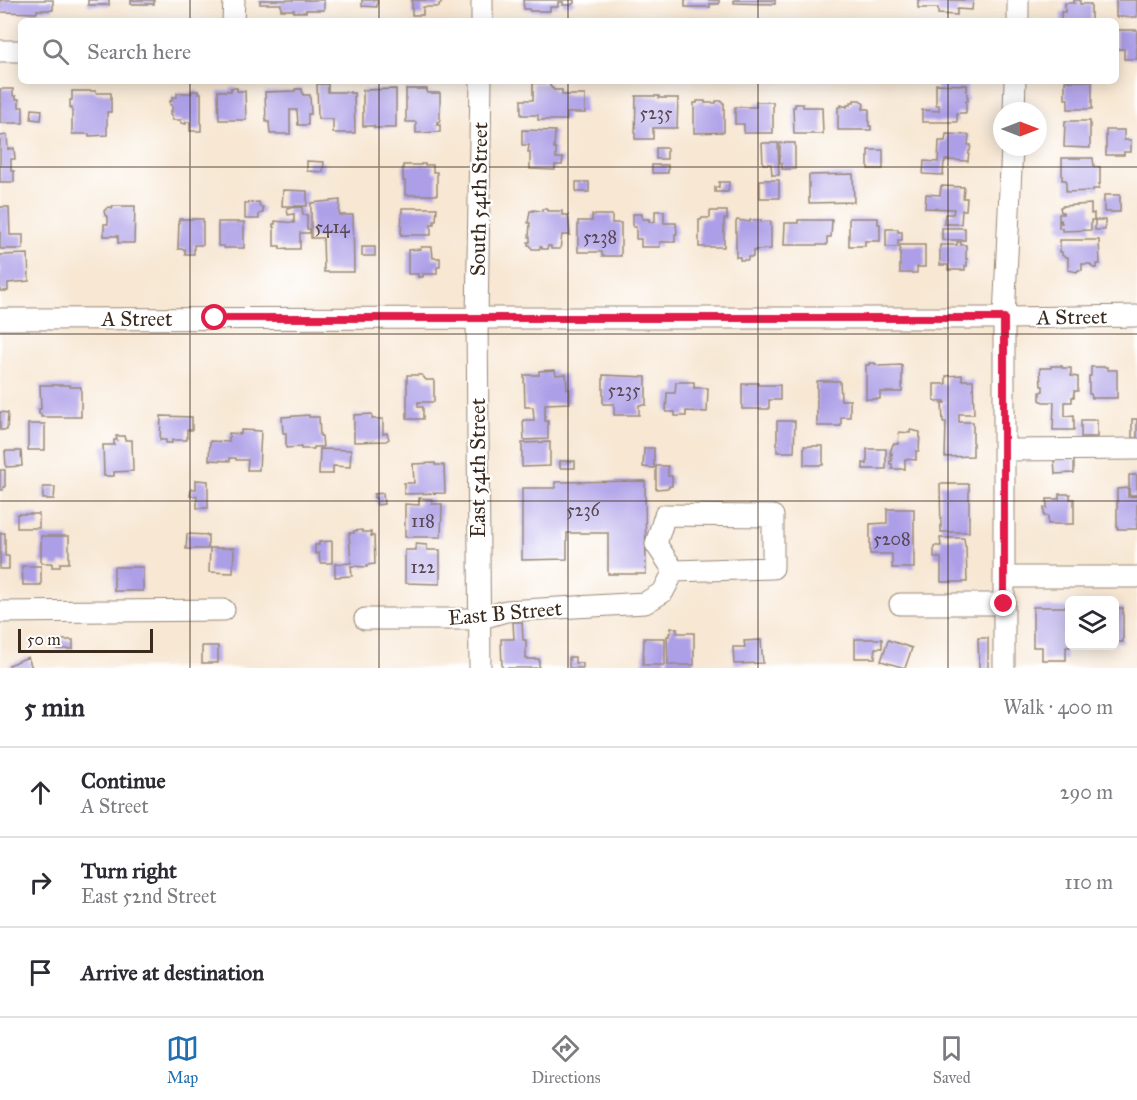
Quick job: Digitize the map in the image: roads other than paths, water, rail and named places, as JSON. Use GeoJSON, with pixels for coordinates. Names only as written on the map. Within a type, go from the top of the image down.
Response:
{"type":"FeatureCollection","features":[{"type":"Feature","properties":{"kind":"street"},"geometry":{"type":"LineString","coordinates":[[233,18],[234,0]]}},
{"type":"Feature","properties":{"kind":"street"},"geometry":{"type":"LineString","coordinates":[[482,0],[482,18]]}},
{"type":"Feature","properties":{"kind":"street"},"geometry":{"type":"LineString","coordinates":[[1018,0],[1018,18]]}},
{"type":"Feature","properties":{"kind":"street"},"geometry":{"type":"LineString","coordinates":[[0,51],[18,51]]}},
{"type":"Feature","properties":{"kind":"street","name":"South 54th Street"},"geometry":{"type":"LineString","coordinates":[[477,318],[481,84]]}},
{"type":"Feature","properties":{"kind":"street"},"geometry":{"type":"LineString","coordinates":[[1014,102],[1015,84]]}},
{"type":"Feature","properties":{"kind":"street"},"geometry":{"type":"LineString","coordinates":[[1004,668],[1004,318],[1012,156]]}},
{"type":"Feature","properties":{"kind":"street","name":"A Street"},"geometry":{"type":"LineString","coordinates":[[0,319],[1137,316]]}},
{"type":"Feature","properties":{"kind":"street","name":"East 54th Street"},"geometry":{"type":"LineString","coordinates":[[477,318],[480,668]]}},
{"type":"Feature","properties":{"kind":"street"},"geometry":{"type":"LineString","coordinates":[[1005,450],[1137,449]]}},
{"type":"Feature","properties":{"kind":"street"},"geometry":{"type":"LineString","coordinates":[[665,515],[773,516],[773,568],[674,571],[656,544],[665,515]]}},
{"type":"Feature","properties":{"kind":"street","name":"East B Street"},"geometry":{"type":"LineString","coordinates":[[365,619],[479,619],[506,611],[645,603],[663,592],[674,571]]}},
{"type":"Feature","properties":{"kind":"street"},"geometry":{"type":"LineString","coordinates":[[1005,577],[1137,577]]}},
{"type":"Feature","properties":{"kind":"street"},"geometry":{"type":"LineString","coordinates":[[900,604],[1004,604]]}},
{"type":"Feature","properties":{"kind":"street"},"geometry":{"type":"LineString","coordinates":[[0,612],[224,610]]}}]}
